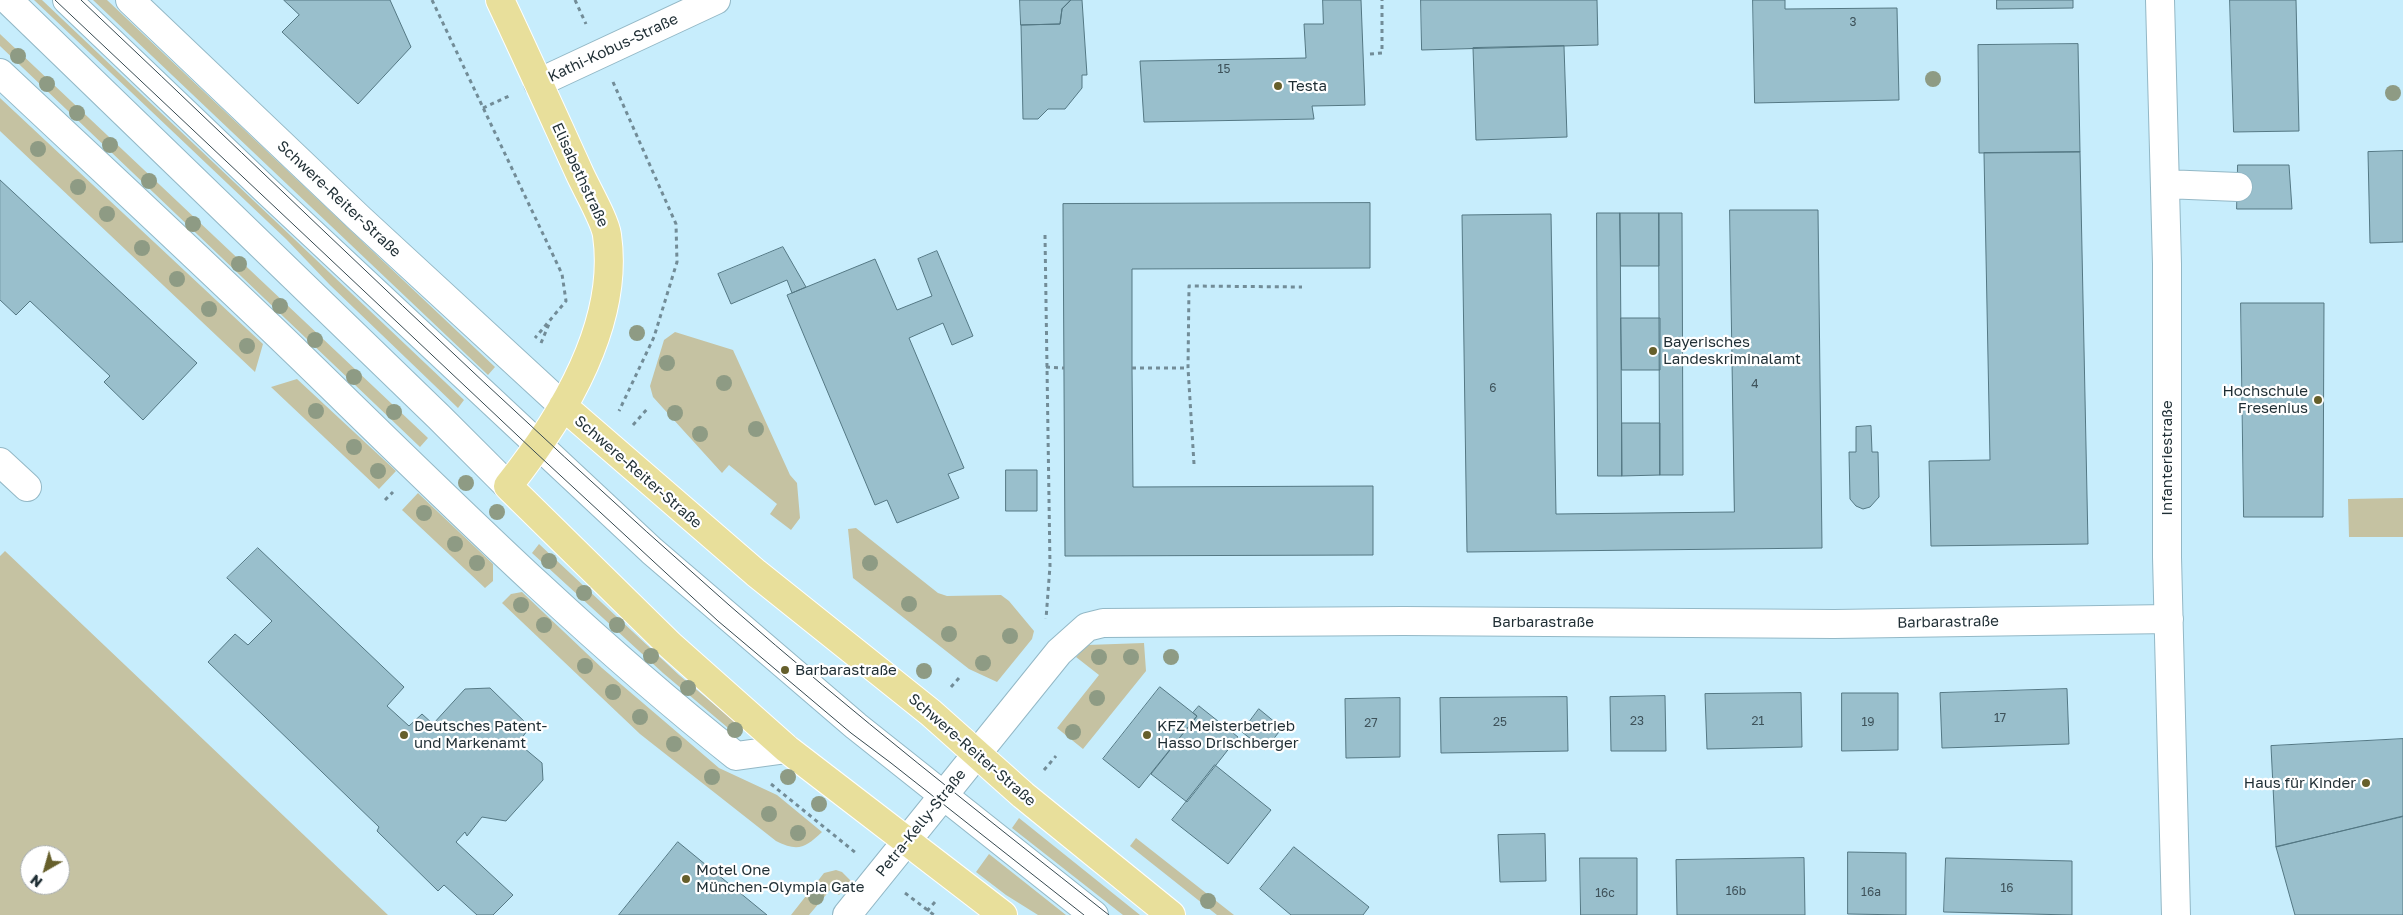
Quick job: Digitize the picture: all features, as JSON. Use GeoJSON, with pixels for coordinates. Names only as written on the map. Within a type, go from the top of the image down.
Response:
{"type":"FeatureCollection","features":[{"type":"Feature","properties":{"kind":"main road","name":"Elisabethstraße"},"geometry":{"type":"LineString","coordinates":[[500,0],[607,233],[608,289],[589,352],[563,406],[539,446],[508,486]]}},
{"type":"Feature","properties":{"kind":"main road","name":"Schwere-Reiter-Straße"},"geometry":{"type":"LineString","coordinates":[[563,406],[756,573],[931,713],[1081,844],[1171,915]]}},
{"type":"Feature","properties":{"kind":"main road"},"geometry":{"type":"LineString","coordinates":[[508,486],[670,645],[787,749],[1003,915]]}},
{"type":"Feature","properties":{"kind":"street"},"geometry":{"type":"LineString","coordinates":[[8,0],[508,486]]}},
{"type":"Feature","properties":{"kind":"street"},"geometry":{"type":"LineString","coordinates":[[67,0],[652,551],[856,726],[1094,915]]}},
{"type":"Feature","properties":{"kind":"street","name":"Schwere-Reiter-Straße"},"geometry":{"type":"LineString","coordinates":[[130,0],[368,226],[563,406]]}},
{"type":"Feature","properties":{"kind":"street","name":"Kathi-Kobus-Straße"},"geometry":{"type":"LineString","coordinates":[[538,83],[600,52],[716,0]]}},
{"type":"Feature","properties":{"kind":"street","name":"Infanteriestraße"},"geometry":{"type":"LineString","coordinates":[[2160,0],[2164,184],[2168,264],[2169,619],[2176,915]]}},
{"type":"Feature","properties":{"kind":"street"},"geometry":{"type":"LineString","coordinates":[[0,73],[518,566],[669,703],[736,756],[787,749]]}},
{"type":"Feature","properties":{"kind":"street"},"geometry":{"type":"LineString","coordinates":[[2164,184],[2238,188]]}},
{"type":"Feature","properties":{"kind":"street"},"geometry":{"type":"LineString","coordinates":[[0,462],[26,487]]}},
{"type":"Feature","properties":{"kind":"street","name":"Barbarastraße"},"geometry":{"type":"LineString","coordinates":[[977,754],[1059,652],[1087,627],[1103,623],[1403,621],[1834,624],[2169,619]]}},
{"type":"Feature","properties":{"kind":"street","name":"Petra-Kelly-Straße"},"geometry":{"type":"LineString","coordinates":[[847,915],[977,754]]}},
{"type":"Feature","properties":{"kind":"path"},"geometry":{"type":"LineString","coordinates":[[432,0],[562,274],[566,300],[551,321]]}},
{"type":"Feature","properties":{"kind":"path"},"geometry":{"type":"LineString","coordinates":[[575,0],[676,224],[677,262],[654,337],[630,389]]}},
{"type":"Feature","properties":{"kind":"path"},"geometry":{"type":"LineString","coordinates":[[1370,54],[1382,53],[1382,0]]}},
{"type":"Feature","properties":{"kind":"path"},"geometry":{"type":"LineString","coordinates":[[1044,628],[1048,609],[1050,566],[1045,235]]}},
{"type":"Feature","properties":{"kind":"path"},"geometry":{"type":"LineString","coordinates":[[1194,464],[1188,368],[1189,286],[1302,287]]}},
{"type":"Feature","properties":{"kind":"path"},"geometry":{"type":"LineString","coordinates":[[1046,367],[1064,368]]}},
{"type":"Feature","properties":{"kind":"path"},"geometry":{"type":"LineString","coordinates":[[1132,368],[1188,368]]}},
{"type":"Feature","properties":{"kind":"path"},"geometry":{"type":"LineString","coordinates":[[736,756],[834,835]]}},
{"type":"Feature","properties":{"kind":"path"},"geometry":{"type":"LineString","coordinates":[[927,911],[934,915]]}},
{"type":"Feature","properties":{"kind":"shaded area"},"geometry":{"type":"Polygon","coordinates":[[[34,0],[42,0],[464,400],[458,408],[330,285],[286,239],[34,0]]]}},
{"type":"Feature","properties":{"kind":"shaded area"},"geometry":{"type":"Polygon","coordinates":[[[93,0],[107,0],[495,367],[488,375],[93,0]]]}},
{"type":"Feature","properties":{"kind":"shaded area"},"geometry":{"type":"Polygon","coordinates":[[[0,34],[428,438],[420,447],[0,46],[0,34]]]}},
{"type":"Feature","properties":{"kind":"shaded area"},"geometry":{"type":"Polygon","coordinates":[[[0,98],[263,344],[255,372],[0,131],[0,98]]]}},
{"type":"Feature","properties":{"kind":"shaded area"},"geometry":{"type":"Polygon","coordinates":[[[675,332],[733,350],[790,475],[797,483],[800,518],[791,530],[770,514],[777,504],[729,465],[722,473],[653,397],[650,386],[664,340],[675,332]]]}},
{"type":"Feature","properties":{"kind":"shaded area"},"geometry":{"type":"Polygon","coordinates":[[[297,379],[396,471],[379,489],[271,387],[297,379]]]}},
{"type":"Feature","properties":{"kind":"shaded area"},"geometry":{"type":"Polygon","coordinates":[[[418,493],[493,564],[493,581],[485,588],[402,510],[418,493]]]}},
{"type":"Feature","properties":{"kind":"shaded area"},"geometry":{"type":"Polygon","coordinates":[[[2403,498],[2403,537],[2349,537],[2348,499],[2403,498]]]}},
{"type":"Feature","properties":{"kind":"shaded area"},"geometry":{"type":"Polygon","coordinates":[[[856,528],[938,593],[947,596],[1001,595],[1009,601],[1034,631],[1032,639],[997,682],[969,669],[853,578],[848,529],[856,528]]]}},
{"type":"Feature","properties":{"kind":"shaded area"},"geometry":{"type":"Polygon","coordinates":[[[539,544],[679,675],[740,726],[742,731],[740,734],[734,733],[663,673],[532,553],[539,544]]]}},
{"type":"Feature","properties":{"kind":"shaded area"},"geometry":{"type":"Polygon","coordinates":[[[5,551],[388,915],[0,915],[0,556],[5,551]]]}},
{"type":"Feature","properties":{"kind":"shaded area"},"geometry":{"type":"Polygon","coordinates":[[[522,592],[602,668],[719,768],[777,795],[822,832],[811,842],[801,847],[790,846],[776,841],[640,734],[502,603],[511,594],[522,592]]]}},
{"type":"Feature","properties":{"kind":"shaded area"},"geometry":{"type":"Polygon","coordinates":[[[1144,643],[1146,671],[1083,749],[1057,728],[1099,675],[1076,657],[1087,645],[1144,643]]]}},
{"type":"Feature","properties":{"kind":"shaded area"},"geometry":{"type":"Polygon","coordinates":[[[1019,818],[1140,915],[1123,915],[1012,828],[1019,818]]]}},
{"type":"Feature","properties":{"kind":"shaded area"},"geometry":{"type":"Polygon","coordinates":[[[1136,838],[1234,915],[1217,915],[1130,846],[1136,838]]]}},
{"type":"Feature","properties":{"kind":"shaded area"},"geometry":{"type":"Polygon","coordinates":[[[989,854],[1066,915],[1038,915],[1006,895],[976,872],[989,854]]]}},
{"type":"Feature","properties":{"kind":"shaded area"},"geometry":{"type":"Polygon","coordinates":[[[836,870],[842,872],[851,881],[839,895],[831,889],[809,915],[791,915],[824,873],[836,870]]]}},
{"type":"Feature","properties":{"kind":"building"},"geometry":{"type":"Polygon","coordinates":[[[284,0],[390,0],[411,47],[358,104],[282,32],[299,15],[284,0]]]}},
{"type":"Feature","properties":{"kind":"building"},"geometry":{"type":"Polygon","coordinates":[[[1020,0],[1071,0],[1062,9],[1060,24],[1021,25],[1020,0]]]}},
{"type":"Feature","properties":{"kind":"building"},"geometry":{"type":"Polygon","coordinates":[[[1071,0],[1082,0],[1087,75],[1082,75],[1082,88],[1065,109],[1048,109],[1038,119],[1023,119],[1021,25],[1060,24],[1062,9],[1071,0]]]}},
{"type":"Feature","properties":{"kind":"building"},"geometry":{"type":"Polygon","coordinates":[[[1323,0],[1361,0],[1365,105],[1312,106],[1314,119],[1144,122],[1140,61],[1306,58],[1304,24],[1323,24],[1323,0]]]}},
{"type":"Feature","properties":{"kind":"building"},"geometry":{"type":"Polygon","coordinates":[[[1421,0],[1597,0],[1598,45],[1422,50],[1421,0]]]}},
{"type":"Feature","properties":{"kind":"building"},"geometry":{"type":"Polygon","coordinates":[[[1753,0],[1785,0],[1785,9],[1897,8],[1899,100],[1755,103],[1753,0]]]}},
{"type":"Feature","properties":{"kind":"building"},"geometry":{"type":"Polygon","coordinates":[[[1997,0],[2073,0],[2073,8],[1997,9],[1997,0]]]}},
{"type":"Feature","properties":{"kind":"building"},"geometry":{"type":"Polygon","coordinates":[[[2230,0],[2296,0],[2299,131],[2234,132],[2230,0]]]}},
{"type":"Feature","properties":{"kind":"building"},"geometry":{"type":"Polygon","coordinates":[[[2078,44],[2080,152],[1979,153],[1978,45],[2078,44]]]}},
{"type":"Feature","properties":{"kind":"building"},"geometry":{"type":"Polygon","coordinates":[[[1564,46],[1567,137],[1476,140],[1473,48],[1564,46]]]}},
{"type":"Feature","properties":{"kind":"building"},"geometry":{"type":"Polygon","coordinates":[[[2403,151],[2403,242],[2370,243],[2368,152],[2403,151]]]}},
{"type":"Feature","properties":{"kind":"building"},"geometry":{"type":"Polygon","coordinates":[[[2080,152],[2088,544],[1931,546],[1929,461],[1990,460],[1984,153],[2080,152]]]}},
{"type":"Feature","properties":{"kind":"building"},"geometry":{"type":"Polygon","coordinates":[[[2238,165],[2289,165],[2292,209],[2237,209],[2238,165]]]}},
{"type":"Feature","properties":{"kind":"building"},"geometry":{"type":"Polygon","coordinates":[[[0,180],[197,363],[143,420],[104,382],[110,376],[30,301],[16,315],[0,300],[0,180]]]}},
{"type":"Feature","properties":{"kind":"building"},"geometry":{"type":"Polygon","coordinates":[[[1370,203],[1370,268],[1132,269],[1133,487],[1373,486],[1373,555],[1065,556],[1063,204],[1370,203]]]}},
{"type":"Feature","properties":{"kind":"building"},"geometry":{"type":"Polygon","coordinates":[[[1730,210],[1818,210],[1822,548],[1467,552],[1462,215],[1551,214],[1556,514],[1734,512],[1730,210]]]}},
{"type":"Feature","properties":{"kind":"building"},"geometry":{"type":"Polygon","coordinates":[[[1597,213],[1620,213],[1622,476],[1598,476],[1597,213]]]}},
{"type":"Feature","properties":{"kind":"building"},"geometry":{"type":"Polygon","coordinates":[[[1620,213],[1659,213],[1659,266],[1621,266],[1620,213]]]}},
{"type":"Feature","properties":{"kind":"building"},"geometry":{"type":"Polygon","coordinates":[[[1659,213],[1682,213],[1683,475],[1660,475],[1659,213]]]}},
{"type":"Feature","properties":{"kind":"building"},"geometry":{"type":"Polygon","coordinates":[[[783,247],[806,287],[792,293],[787,280],[731,304],[718,274],[783,247]]]}},
{"type":"Feature","properties":{"kind":"building"},"geometry":{"type":"Polygon","coordinates":[[[937,251],[973,336],[952,345],[943,323],[909,338],[964,468],[948,474],[959,498],[897,523],[887,500],[875,505],[787,295],[875,259],[897,310],[932,296],[918,259],[937,251]]]}},
{"type":"Feature","properties":{"kind":"building"},"geometry":{"type":"Polygon","coordinates":[[[2241,303],[2324,303],[2323,517],[2244,517],[2241,303]]]}},
{"type":"Feature","properties":{"kind":"building"},"geometry":{"type":"Polygon","coordinates":[[[1621,318],[1660,318],[1660,370],[1622,370],[1621,318]]]}},
{"type":"Feature","properties":{"kind":"building"},"geometry":{"type":"Polygon","coordinates":[[[1622,423],[1660,423],[1660,475],[1622,476],[1622,423]]]}},
{"type":"Feature","properties":{"kind":"building"},"geometry":{"type":"Polygon","coordinates":[[[1871,426],[1872,452],[1878,452],[1879,497],[1870,507],[1863,509],[1856,506],[1850,499],[1849,452],[1856,452],[1856,427],[1871,426]]]}},
{"type":"Feature","properties":{"kind":"building"},"geometry":{"type":"Polygon","coordinates":[[[1006,470],[1037,470],[1037,511],[1006,511],[1006,470]]]}},
{"type":"Feature","properties":{"kind":"building","name":"Deutsches Patent- und Markenamt"},"geometry":{"type":"Polygon","coordinates":[[[258,548],[404,687],[387,706],[409,726],[422,714],[433,724],[465,689],[490,688],[530,727],[518,743],[542,763],[543,780],[506,821],[482,817],[467,836],[465,832],[456,842],[513,895],[493,915],[477,915],[444,885],[438,891],[377,831],[379,827],[208,662],[235,634],[248,645],[272,621],[227,578],[258,548]]]}},
{"type":"Feature","properties":{"kind":"building"},"geometry":{"type":"Polygon","coordinates":[[[1160,687],[1197,716],[1139,788],[1103,759],[1160,687]]]}},
{"type":"Feature","properties":{"kind":"building"},"geometry":{"type":"Polygon","coordinates":[[[2067,689],[2069,744],[1942,748],[1940,693],[2067,689]]]}},
{"type":"Feature","properties":{"kind":"building"},"geometry":{"type":"Polygon","coordinates":[[[1801,693],[1802,747],[1707,749],[1705,694],[1801,693]]]}},
{"type":"Feature","properties":{"kind":"building"},"geometry":{"type":"Polygon","coordinates":[[[1842,693],[1898,693],[1898,750],[1842,751],[1842,693]]]}},
{"type":"Feature","properties":{"kind":"building"},"geometry":{"type":"Polygon","coordinates":[[[1665,696],[1666,751],[1611,751],[1610,697],[1665,696]]]}},
{"type":"Feature","properties":{"kind":"building"},"geometry":{"type":"Polygon","coordinates":[[[1567,697],[1568,751],[1441,753],[1440,698],[1567,697]]]}},
{"type":"Feature","properties":{"kind":"building"},"geometry":{"type":"Polygon","coordinates":[[[1400,698],[1400,757],[1346,758],[1345,699],[1400,698]]]}},
{"type":"Feature","properties":{"kind":"building"},"geometry":{"type":"Polygon","coordinates":[[[1199,706],[1238,737],[1187,802],[1151,774],[1197,716],[1193,713],[1199,706]]]}},
{"type":"Feature","properties":{"kind":"building"},"geometry":{"type":"Polygon","coordinates":[[[1259,709],[1282,728],[1265,750],[1242,732],[1259,709]]]}},
{"type":"Feature","properties":{"kind":"building"},"geometry":{"type":"Polygon","coordinates":[[[2403,739],[2403,816],[2276,847],[2271,746],[2403,739]]]}},
{"type":"Feature","properties":{"kind":"building"},"geometry":{"type":"Polygon","coordinates":[[[1215,765],[1271,810],[1228,864],[1172,820],[1215,765]]]}},
{"type":"Feature","properties":{"kind":"building"},"geometry":{"type":"Polygon","coordinates":[[[2403,817],[2403,915],[2295,915],[2276,847],[2403,817]]]}},
{"type":"Feature","properties":{"kind":"building"},"geometry":{"type":"Polygon","coordinates":[[[1545,834],[1546,881],[1500,882],[1498,835],[1545,834]]]}},
{"type":"Feature","properties":{"kind":"building","name":"Motel One München-Olympia Gate"},"geometry":{"type":"Polygon","coordinates":[[[678,842],[767,915],[619,915],[678,842]]]}},
{"type":"Feature","properties":{"kind":"building"},"geometry":{"type":"Polygon","coordinates":[[[1294,847],[1369,907],[1363,915],[1291,915],[1260,889],[1294,847]]]}},
{"type":"Feature","properties":{"kind":"building"},"geometry":{"type":"Polygon","coordinates":[[[1848,852],[1906,853],[1906,915],[1848,914],[1848,852]]]}},
{"type":"Feature","properties":{"kind":"building"},"geometry":{"type":"Polygon","coordinates":[[[1580,858],[1637,858],[1637,915],[1581,915],[1580,858]]]}},
{"type":"Feature","properties":{"kind":"building"},"geometry":{"type":"Polygon","coordinates":[[[1804,858],[1805,915],[1677,915],[1676,860],[1804,858]]]}},
{"type":"Feature","properties":{"kind":"building"},"geometry":{"type":"Polygon","coordinates":[[[1946,858],[2072,861],[2072,915],[1944,912],[1946,858]]]}},
{"type":"Feature","properties":{"kind":"tram line"},"geometry":{"type":"LineString","coordinates":[[55,0],[535,452],[718,621],[851,733],[1084,915]]}},
{"type":"Feature","properties":{"kind":"tram line"},"geometry":{"type":"LineString","coordinates":[[81,0],[402,306],[564,457],[729,605],[917,763],[1109,915]]}},
{"type":"Feature","properties":{"kind":"place","name":"Testa"},"geometry":{"type":"Point","coordinates":[1278,86]}},
{"type":"Feature","properties":{"kind":"place","name":"Bayerisches Landeskriminalamt"},"geometry":{"type":"Point","coordinates":[1653,351]}},
{"type":"Feature","properties":{"kind":"place","name":"Hochschule Fresenius"},"geometry":{"type":"Point","coordinates":[2318,400]}},
{"type":"Feature","properties":{"kind":"place","name":"Barbarastraße"},"geometry":{"type":"Point","coordinates":[785,670]}},
{"type":"Feature","properties":{"kind":"place","name":"Deutsches Patent- und Markenamt"},"geometry":{"type":"Point","coordinates":[404,735]}},
{"type":"Feature","properties":{"kind":"place","name":"KFZ Meisterbetrieb Hasso Drischberger"},"geometry":{"type":"Point","coordinates":[1147,735]}},
{"type":"Feature","properties":{"kind":"place","name":"Haus für Kinder"},"geometry":{"type":"Point","coordinates":[2366,783]}},
{"type":"Feature","properties":{"kind":"place","name":"Motel One München-Olympia Gate"},"geometry":{"type":"Point","coordinates":[686,879]}}]}
